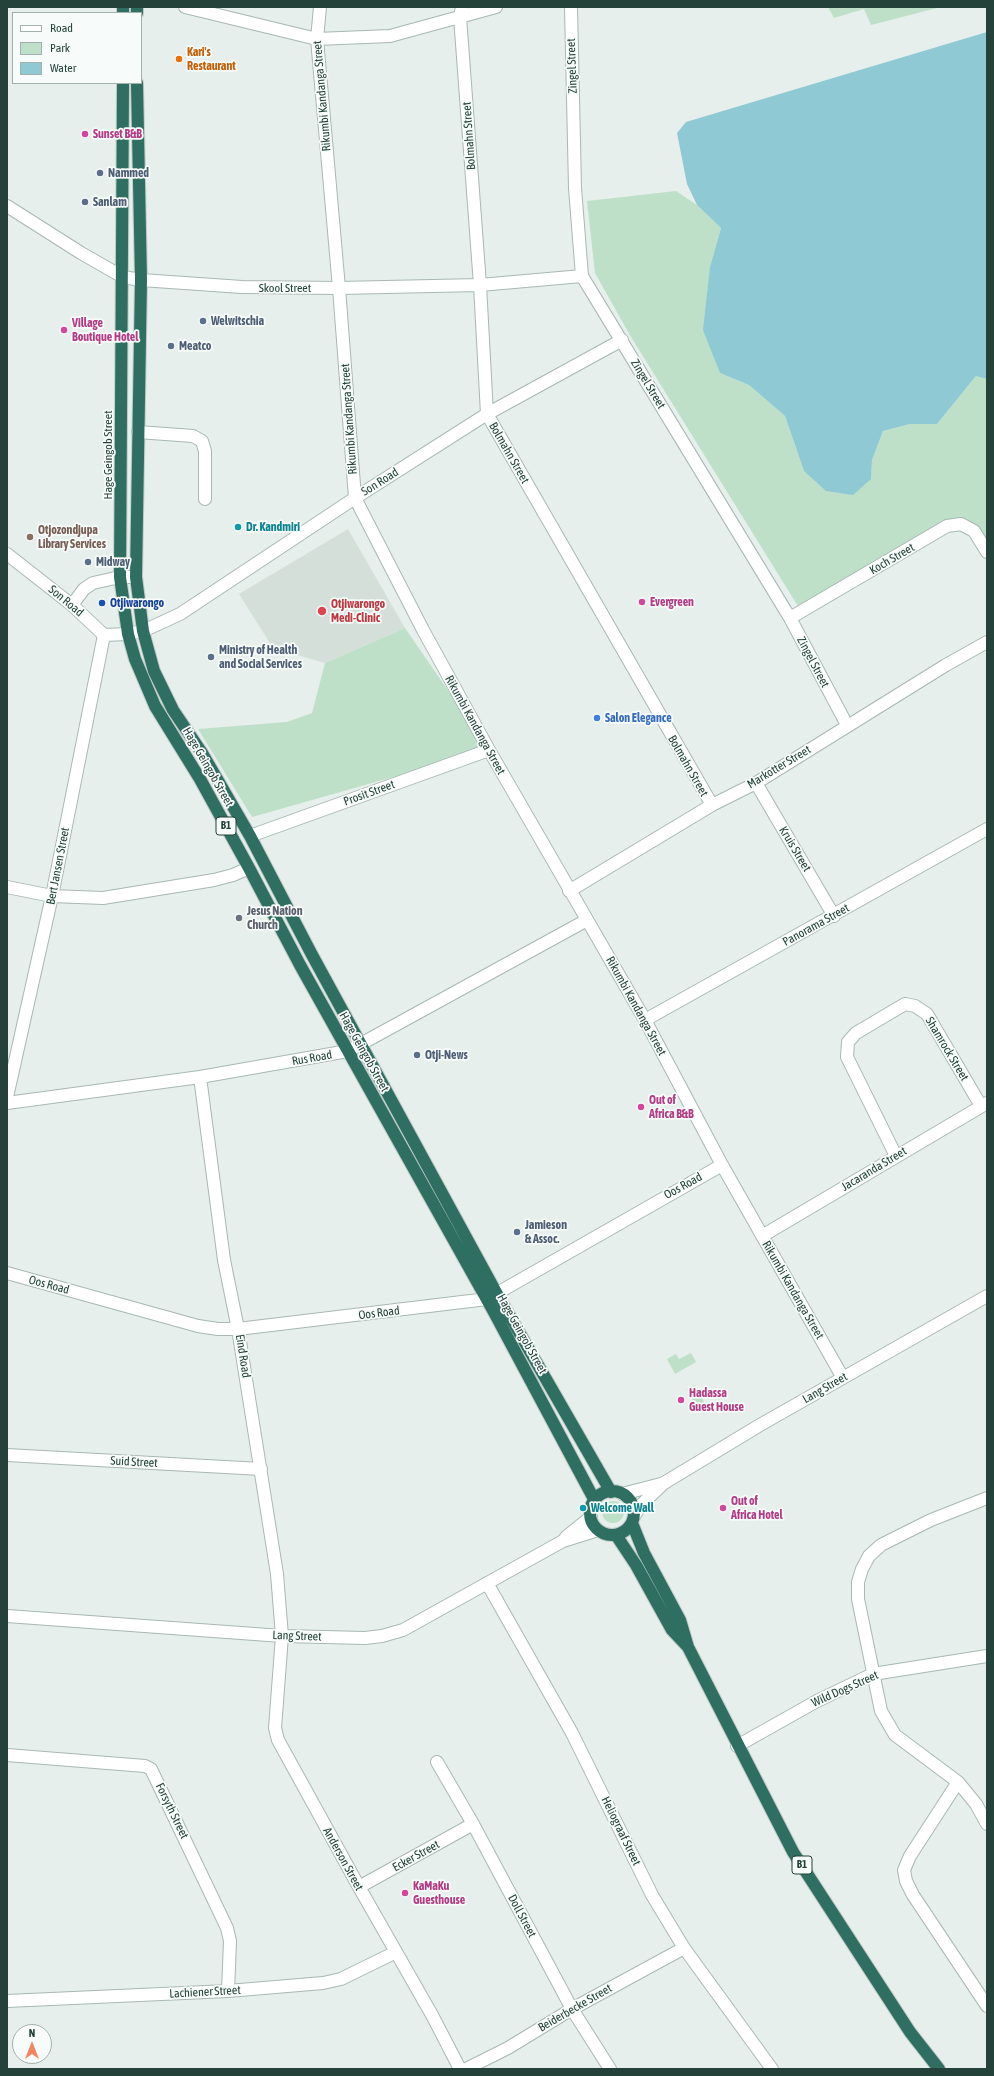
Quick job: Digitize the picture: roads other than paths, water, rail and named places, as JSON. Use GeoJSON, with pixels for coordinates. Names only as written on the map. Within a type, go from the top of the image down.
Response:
{"type":"FeatureCollection","features":[{"type":"Feature","properties":{"kind":"highway","name":"Hage Geingob Street"},"geometry":{"type":"LineString","coordinates":[[123,84],[124,213],[120,577],[128,634],[143,680],[155,706],[200,779],[348,1051],[492,1297],[616,1493],[632,1503],[633,1519]]}},
{"type":"Feature","properties":{"kind":"highway","name":"Hage Geingob Street"},"geometry":{"type":"LineString","coordinates":[[137,84],[141,280],[136,577],[142,631],[162,690],[202,753],[250,836],[361,1044],[492,1297],[595,1501]]}},
{"type":"Feature","properties":{"kind":"highway"},"geometry":{"type":"LineString","coordinates":[[124,213],[139,214]]}},
{"type":"Feature","properties":{"kind":"highway"},"geometry":{"type":"LineString","coordinates":[[121,530],[136,531]]}},
{"type":"Feature","properties":{"kind":"highway"},"geometry":{"type":"LineString","coordinates":[[616,1493],[602,1494],[592,1506],[591,1517],[598,1530],[604,1533],[616,1535],[622,1533],[633,1519]]}},
{"type":"Feature","properties":{"kind":"highway","name":"B1"},"geometry":{"type":"LineString","coordinates":[[633,1519],[644,1553],[680,1620],[688,1647],[737,1746],[793,1852],[910,2032],[939,2069]]}},
{"type":"Feature","properties":{"kind":"highway","name":"B1"},"geometry":{"type":"LineString","coordinates":[[616,1535],[636,1565],[672,1630],[688,1647]]}},
{"type":"Feature","properties":{"kind":"street"},"geometry":{"type":"LineString","coordinates":[[185,7],[317,39],[390,36],[461,12],[496,7]]}},
{"type":"Feature","properties":{"kind":"street","name":"Rikumbi Kandanga Street"},"geometry":{"type":"LineString","coordinates":[[320,7],[317,39],[339,288],[355,498],[423,630],[489,750],[569,891],[645,1020],[722,1165],[843,1378]]}},
{"type":"Feature","properties":{"kind":"street","name":"Zingel Street"},"geometry":{"type":"LineString","coordinates":[[571,7],[575,188],[582,276],[790,618],[847,725]]}},
{"type":"Feature","properties":{"kind":"street","name":"Bolmahn Street"},"geometry":{"type":"LineString","coordinates":[[461,12],[480,285],[487,414],[712,805]]}},
{"type":"Feature","properties":{"kind":"street","name":"Skool Street"},"geometry":{"type":"LineString","coordinates":[[7,206],[81,253],[123,277],[141,280],[242,287],[339,288],[480,285],[582,276]]}},
{"type":"Feature","properties":{"kind":"street","name":"Son Road"},"geometry":{"type":"LineString","coordinates":[[128,634],[142,631],[180,614],[355,498],[487,414],[622,340]]}},
{"type":"Feature","properties":{"kind":"street"},"geometry":{"type":"LineString","coordinates":[[138,432],[193,436],[202,441],[205,451],[205,499]]}},
{"type":"Feature","properties":{"kind":"street","name":"Koch Street"},"geometry":{"type":"LineString","coordinates":[[790,618],[947,526],[961,524],[974,531],[987,552]]}},
{"type":"Feature","properties":{"kind":"street","name":"Son Road"},"geometry":{"type":"LineString","coordinates":[[7,554],[72,605],[104,635]]}},
{"type":"Feature","properties":{"kind":"street"},"geometry":{"type":"LineString","coordinates":[[72,605],[84,589],[93,583],[120,577],[136,577]]}},
{"type":"Feature","properties":{"kind":"street"},"geometry":{"type":"LineString","coordinates":[[104,635],[128,634]]}},
{"type":"Feature","properties":{"kind":"street","name":"Bert Jansen Street"},"geometry":{"type":"LineString","coordinates":[[7,1097],[52,896],[104,635]]}},
{"type":"Feature","properties":{"kind":"street","name":"Markotter Street"},"geometry":{"type":"LineString","coordinates":[[569,891],[712,805],[756,783],[847,725],[987,642]]}},
{"type":"Feature","properties":{"kind":"street","name":"Prosit Street"},"geometry":{"type":"LineString","coordinates":[[250,836],[489,750]]}},
{"type":"Feature","properties":{"kind":"street","name":"Kruis Street"},"geometry":{"type":"LineString","coordinates":[[756,783],[834,916]]}},
{"type":"Feature","properties":{"kind":"street","name":"Panorama Street"},"geometry":{"type":"LineString","coordinates":[[645,1020],[834,916],[987,829]]}},
{"type":"Feature","properties":{"kind":"street"},"geometry":{"type":"LineString","coordinates":[[7,887],[52,896],[103,898],[214,880],[233,875],[249,868]]}},
{"type":"Feature","properties":{"kind":"street","name":"Rus Road"},"geometry":{"type":"LineString","coordinates":[[7,1103],[200,1077],[348,1051],[587,920]]}},
{"type":"Feature","properties":{"kind":"street","name":"Shamrock Street"},"geometry":{"type":"LineString","coordinates":[[896,1156],[846,1057],[848,1042],[856,1033],[905,1004],[915,1006],[926,1014],[984,1105]]}},
{"type":"Feature","properties":{"kind":"street","name":"Eind Road"},"geometry":{"type":"LineString","coordinates":[[200,1077],[224,1260],[238,1329],[277,1574],[282,1636]]}},
{"type":"Feature","properties":{"kind":"street","name":"Jacaranda Street"},"geometry":{"type":"LineString","coordinates":[[762,1236],[984,1105]]}},
{"type":"Feature","properties":{"kind":"street","name":"Oos Road"},"geometry":{"type":"LineString","coordinates":[[7,1273],[198,1326],[218,1330],[238,1329],[492,1297],[722,1165]]}},
{"type":"Feature","properties":{"kind":"street","name":"Lang Street"},"geometry":{"type":"LineString","coordinates":[[633,1519],[641,1505],[664,1483],[987,1296]]}},
{"type":"Feature","properties":{"kind":"street","name":"Suid Street"},"geometry":{"type":"LineString","coordinates":[[7,1455],[261,1469]]}},
{"type":"Feature","properties":{"kind":"street","name":"Lang Street"},"geometry":{"type":"LineString","coordinates":[[616,1493],[664,1483]]}},
{"type":"Feature","properties":{"kind":"street"},"geometry":{"type":"LineString","coordinates":[[987,1498],[931,1520],[881,1545],[869,1556],[862,1569],[858,1582],[858,1599],[881,1711],[895,1735],[958,1782],[976,1804],[987,1824]]}},
{"type":"Feature","properties":{"kind":"street","name":"Lang Street"},"geometry":{"type":"LineString","coordinates":[[563,1541],[591,1517]]}},
{"type":"Feature","properties":{"kind":"street","name":"Lang Street"},"geometry":{"type":"LineString","coordinates":[[7,1616],[282,1636],[365,1638],[395,1634],[563,1541],[598,1530]]}},
{"type":"Feature","properties":{"kind":"street","name":"Heliograaf Street"},"geometry":{"type":"LineString","coordinates":[[487,1583],[572,1733],[652,1895],[684,1948],[772,2069]]}},
{"type":"Feature","properties":{"kind":"street","name":"Anderson Street"},"geometry":{"type":"LineString","coordinates":[[282,1636],[275,1728],[278,1740],[460,2069]]}},
{"type":"Feature","properties":{"kind":"street","name":"Wild Dogs Street"},"geometry":{"type":"LineString","coordinates":[[737,1746],[816,1701],[873,1674],[987,1656]]}},
{"type":"Feature","properties":{"kind":"street","name":"Forsyth Street"},"geometry":{"type":"LineString","coordinates":[[7,1755],[145,1766],[152,1769],[227,1928],[230,1941],[228,1991]]}},
{"type":"Feature","properties":{"kind":"street","name":"Doll Street"},"geometry":{"type":"LineString","coordinates":[[437,1762],[473,1824],[572,2009],[610,2069]]}},
{"type":"Feature","properties":{"kind":"street"},"geometry":{"type":"LineString","coordinates":[[958,1782],[910,1856],[904,1870],[906,1881],[913,1895],[987,2006]]}},
{"type":"Feature","properties":{"kind":"street","name":"Ecker Street"},"geometry":{"type":"LineString","coordinates":[[359,1888],[473,1824]]}},
{"type":"Feature","properties":{"kind":"street","name":"Beiderbecke Street"},"geometry":{"type":"LineString","coordinates":[[466,2069],[508,2048],[572,2009],[684,1948]]}},
{"type":"Feature","properties":{"kind":"street","name":"Lachiener Street"},"geometry":{"type":"LineString","coordinates":[[7,2001],[228,1991],[317,1984],[342,1979],[396,1952]]}},
{"type":"Feature","properties":{"kind":"water"},"geometry":{"type":"Polygon","coordinates":[[[987,32],[987,379],[976,376],[937,424],[910,424],[883,431],[872,460],[871,479],[853,495],[826,491],[804,471],[785,416],[749,385],[720,373],[703,330],[710,267],[721,228],[697,205],[687,184],[677,133],[686,122],[987,32]]]}},
{"type":"Feature","properties":{"kind":"place","name":"Kari's Restaurant"},"geometry":{"type":"Point","coordinates":[179,59]}},
{"type":"Feature","properties":{"kind":"place","name":"Sunset B&B"},"geometry":{"type":"Point","coordinates":[85,134]}},
{"type":"Feature","properties":{"kind":"place","name":"Nammed"},"geometry":{"type":"Point","coordinates":[100,173]}},
{"type":"Feature","properties":{"kind":"place","name":"Sanlam"},"geometry":{"type":"Point","coordinates":[85,202]}},
{"type":"Feature","properties":{"kind":"place","name":"Welwitschia"},"geometry":{"type":"Point","coordinates":[203,321]}},
{"type":"Feature","properties":{"kind":"place","name":"Village Boutique Hotel"},"geometry":{"type":"Point","coordinates":[64,330]}},
{"type":"Feature","properties":{"kind":"place","name":"Meatco"},"geometry":{"type":"Point","coordinates":[171,346]}},
{"type":"Feature","properties":{"kind":"place","name":"Dr. Kandmiri"},"geometry":{"type":"Point","coordinates":[238,527]}},
{"type":"Feature","properties":{"kind":"place","name":"Otjozondjupa Library Services"},"geometry":{"type":"Point","coordinates":[30,537]}},
{"type":"Feature","properties":{"kind":"place","name":"Midway"},"geometry":{"type":"Point","coordinates":[88,562]}},
{"type":"Feature","properties":{"kind":"place","name":"Evergreen"},"geometry":{"type":"Point","coordinates":[642,602]}},
{"type":"Feature","properties":{"kind":"place","name":"Otjiwarongo"},"geometry":{"type":"Point","coordinates":[102,603]}},
{"type":"Feature","properties":{"kind":"place","name":"Otjiwarongo Medi-Clinic"},"geometry":{"type":"Point","coordinates":[322,611]}},
{"type":"Feature","properties":{"kind":"place","name":"Ministry of Health and Social Services"},"geometry":{"type":"Point","coordinates":[211,657]}},
{"type":"Feature","properties":{"kind":"place","name":"Salon Elegance"},"geometry":{"type":"Point","coordinates":[597,718]}},
{"type":"Feature","properties":{"kind":"place","name":"Jesus Nation Church"},"geometry":{"type":"Point","coordinates":[239,918]}},
{"type":"Feature","properties":{"kind":"place","name":"Otji-News"},"geometry":{"type":"Point","coordinates":[417,1055]}},
{"type":"Feature","properties":{"kind":"place","name":"Out of Africa B&B"},"geometry":{"type":"Point","coordinates":[641,1107]}},
{"type":"Feature","properties":{"kind":"place","name":"Jamieson & Assoc."},"geometry":{"type":"Point","coordinates":[517,1232]}},
{"type":"Feature","properties":{"kind":"place","name":"Hadassa Guest House"},"geometry":{"type":"Point","coordinates":[681,1400]}},
{"type":"Feature","properties":{"kind":"place","name":"Welcome Wall"},"geometry":{"type":"Point","coordinates":[583,1508]}},
{"type":"Feature","properties":{"kind":"place","name":"Out of Africa Hotel"},"geometry":{"type":"Point","coordinates":[723,1508]}},
{"type":"Feature","properties":{"kind":"place","name":"KaMaKu Guesthouse"},"geometry":{"type":"Point","coordinates":[405,1893]}}]}
